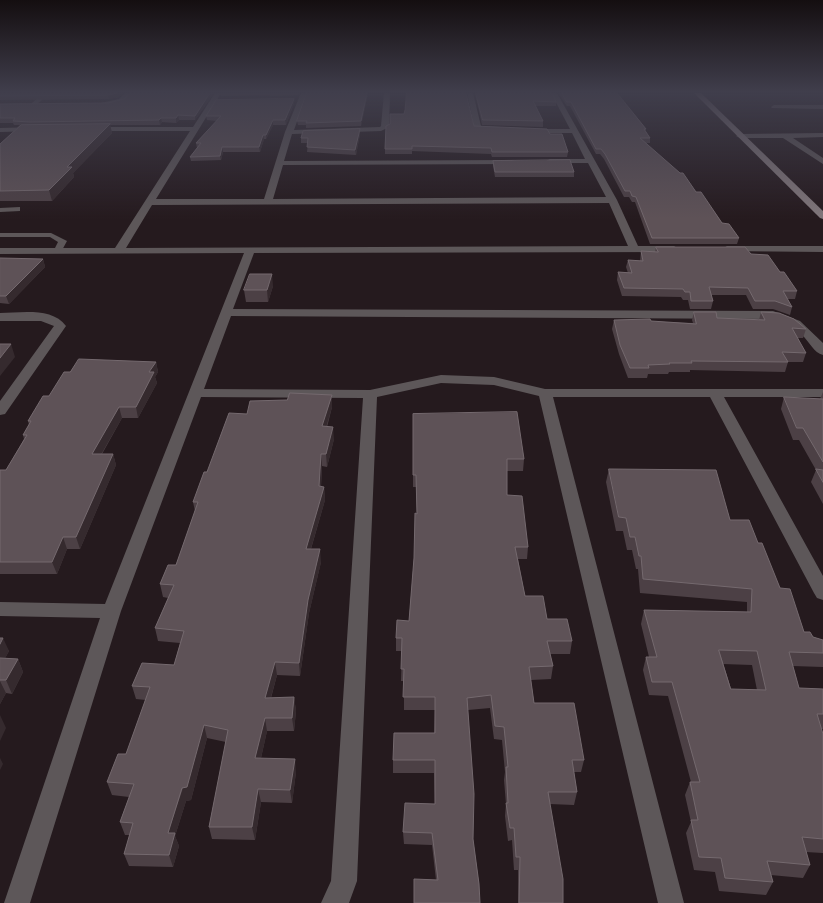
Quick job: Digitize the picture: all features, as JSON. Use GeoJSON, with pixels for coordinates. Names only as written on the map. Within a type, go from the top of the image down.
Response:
{"type":"FeatureCollection","features":[{"type":"Feature","properties":{"kind":"street"},"geometry":{"type":"LineString","coordinates":[[119,250],[190,135]]}},
{"type":"Feature","properties":{"kind":"street"},"geometry":{"type":"LineString","coordinates":[[268,201],[288,135]]}},
{"type":"Feature","properties":{"kind":"street"},"geometry":{"type":"LineString","coordinates":[[577,135],[612,200],[634,249]]}},
{"type":"Feature","properties":{"kind":"street"},"geometry":{"type":"LineString","coordinates":[[740,136],[818,135]]}},
{"type":"Feature","properties":{"kind":"street"},"geometry":{"type":"LineString","coordinates":[[740,136],[823,216]]}},
{"type":"Feature","properties":{"kind":"street"},"geometry":{"type":"LineString","coordinates":[[785,136],[823,162]]}},
{"type":"Feature","properties":{"kind":"street"},"geometry":{"type":"LineString","coordinates":[[542,162],[591,161]]}},
{"type":"Feature","properties":{"kind":"street"},"geometry":{"type":"LineString","coordinates":[[280,162],[523,162]]}},
{"type":"Feature","properties":{"kind":"street"},"geometry":{"type":"LineString","coordinates":[[150,202],[612,200]]}},
{"type":"Feature","properties":{"kind":"street"},"geometry":{"type":"LineString","coordinates":[[0,251],[684,249]]}},
{"type":"Feature","properties":{"kind":"street"},"geometry":{"type":"LineString","coordinates":[[714,249],[823,249]]}},
{"type":"Feature","properties":{"kind":"street"},"geometry":{"type":"LineString","coordinates":[[17,903],[112,611],[250,250]]}},
{"type":"Feature","properties":{"kind":"street"},"geometry":{"type":"LineString","coordinates":[[227,312],[773,315],[802,325],[823,351]]}},
{"type":"Feature","properties":{"kind":"street"},"geometry":{"type":"LineString","coordinates":[[0,317],[50,317],[60,326],[4,398],[0,411]]}},
{"type":"Feature","properties":{"kind":"street"},"geometry":{"type":"LineString","coordinates":[[195,393],[370,394],[441,378],[494,381],[545,393],[823,393]]}},
{"type":"Feature","properties":{"kind":"street"},"geometry":{"type":"LineString","coordinates":[[545,393],[670,903]]}},
{"type":"Feature","properties":{"kind":"street"},"geometry":{"type":"LineString","coordinates":[[334,903],[341,892],[344,881],[370,394]]}},
{"type":"Feature","properties":{"kind":"street"},"geometry":{"type":"LineString","coordinates":[[715,394],[823,593]]}},
{"type":"Feature","properties":{"kind":"street"},"geometry":{"type":"LineString","coordinates":[[0,609],[112,611]]}},
{"type":"Feature","properties":{"kind":"lane"},"geometry":{"type":"LineString","coordinates":[[0,210],[17,210]]}},
{"type":"Feature","properties":{"kind":"lane"},"geometry":{"type":"LineString","coordinates":[[0,235],[51,235],[63,241],[58,250]]}},
{"type":"Feature","properties":{"kind":"building"},"geometry":{"type":"Polygon","coordinates":[[[10,135],[99,135],[67,167],[72,167],[49,190],[0,191],[0,144],[10,135]]]}},
{"type":"Feature","properties":{"kind":"building"},"geometry":{"type":"Polygon","coordinates":[[[203,135],[263,135],[259,147],[222,147],[220,156],[190,157],[201,143],[196,143],[203,135]]]}},
{"type":"Feature","properties":{"kind":"building"},"geometry":{"type":"Polygon","coordinates":[[[302,135],[359,135],[355,150],[307,147],[308,138],[301,138],[302,135]]]}},
{"type":"Feature","properties":{"kind":"building"},"geometry":{"type":"Polygon","coordinates":[[[386,135],[562,135],[568,152],[492,152],[491,148],[412,146],[412,149],[385,149],[386,135]]]}},
{"type":"Feature","properties":{"kind":"building"},"geometry":{"type":"Polygon","coordinates":[[[589,135],[648,135],[650,138],[640,138],[680,173],[683,173],[696,192],[701,192],[722,223],[729,224],[739,238],[652,238],[636,197],[632,196],[630,191],[625,191],[605,154],[601,149],[596,149],[589,135]]]}},
{"type":"Feature","properties":{"kind":"building"},"geometry":{"type":"Polygon","coordinates":[[[570,160],[574,172],[495,172],[493,161],[570,160]]]}},
{"type":"Feature","properties":{"kind":"building"},"geometry":{"type":"Polygon","coordinates":[[[656,247],[745,247],[751,254],[768,255],[780,272],[784,272],[797,291],[783,291],[792,307],[775,301],[755,301],[748,288],[709,287],[713,301],[691,301],[690,292],[685,292],[683,289],[624,288],[618,272],[632,273],[628,260],[643,261],[641,251],[658,252],[656,247]]]}},
{"type":"Feature","properties":{"kind":"building"},"geometry":{"type":"Polygon","coordinates":[[[0,258],[43,259],[6,296],[0,296],[0,258]]]}},
{"type":"Feature","properties":{"kind":"building"},"geometry":{"type":"Polygon","coordinates":[[[250,274],[272,274],[267,290],[244,290],[250,274]]]}},
{"type":"Feature","properties":{"kind":"building"},"geometry":{"type":"Polygon","coordinates":[[[694,312],[716,312],[717,318],[765,320],[761,312],[779,313],[794,319],[806,329],[792,328],[806,353],[782,352],[788,362],[691,361],[692,363],[669,363],[648,365],[649,368],[630,368],[620,345],[614,320],[650,319],[651,321],[696,324],[694,312]]]}},
{"type":"Feature","properties":{"kind":"building"},"geometry":{"type":"Polygon","coordinates":[[[0,344],[11,344],[0,358],[0,344]]]}},
{"type":"Feature","properties":{"kind":"building"},"geometry":{"type":"Polygon","coordinates":[[[79,359],[156,362],[149,372],[154,372],[136,407],[119,407],[92,454],[113,454],[76,537],[63,537],[52,562],[0,562],[0,470],[6,470],[27,435],[23,435],[31,421],[28,421],[43,396],[49,396],[64,372],[70,372],[79,359]]]}},
{"type":"Feature","properties":{"kind":"building"},"geometry":{"type":"Polygon","coordinates":[[[290,393],[332,395],[322,426],[333,427],[326,454],[321,454],[319,486],[324,487],[306,549],[320,549],[308,600],[299,663],[275,662],[265,698],[294,697],[292,718],[265,718],[255,758],[295,759],[290,790],[258,789],[252,827],[209,827],[228,730],[204,725],[187,787],[182,788],[168,833],[175,833],[169,855],[124,854],[133,823],[120,822],[134,784],[107,782],[118,754],[126,754],[150,687],[132,686],[142,663],[174,665],[184,631],[155,628],[174,585],[160,584],[168,565],[176,565],[198,502],[193,502],[204,472],[207,472],[229,413],[247,414],[250,401],[287,400],[290,393]]]}},
{"type":"Feature","properties":{"kind":"building"},"geometry":{"type":"Polygon","coordinates":[[[784,397],[823,399],[823,462],[803,428],[797,428],[784,397]]]}},
{"type":"Feature","properties":{"kind":"building"},"geometry":{"type":"Polygon","coordinates":[[[517,412],[524,459],[507,459],[507,495],[522,496],[528,547],[515,547],[525,596],[543,596],[547,619],[567,619],[572,641],[547,641],[553,666],[529,667],[534,703],[574,703],[584,760],[572,760],[577,792],[548,792],[563,879],[563,903],[519,903],[520,857],[516,857],[514,828],[510,828],[506,803],[508,803],[506,767],[508,767],[504,727],[495,726],[491,695],[467,698],[474,794],[473,839],[480,903],[414,903],[414,879],[438,880],[432,833],[403,832],[405,803],[435,804],[435,760],[393,760],[394,733],[435,733],[435,697],[403,697],[404,669],[401,669],[402,638],[396,638],[397,620],[409,621],[414,558],[415,513],[417,514],[416,475],[413,475],[413,414],[517,412]]]}},
{"type":"Feature","properties":{"kind":"building"},"geometry":{"type":"Polygon","coordinates":[[[609,469],[716,470],[730,520],[749,520],[758,543],[762,543],[780,588],[790,589],[804,632],[810,632],[813,637],[823,640],[823,653],[789,652],[799,688],[823,689],[823,714],[817,714],[823,734],[823,839],[802,837],[810,865],[767,861],[773,882],[725,878],[721,858],[699,857],[691,820],[698,820],[690,782],[700,782],[672,682],[652,682],[646,657],[657,657],[644,610],[751,612],[752,589],[643,579],[641,556],[639,556],[635,537],[630,537],[626,518],[619,517],[609,469]],[[719,650],[731,689],[766,690],[757,651],[719,650]]]}},
{"type":"Feature","properties":{"kind":"building"},"geometry":{"type":"Polygon","coordinates":[[[816,469],[823,470],[823,482],[816,469]]]}},
{"type":"Feature","properties":{"kind":"building"},"geometry":{"type":"Polygon","coordinates":[[[0,658],[18,659],[6,680],[0,680],[0,658]]]}}]}
